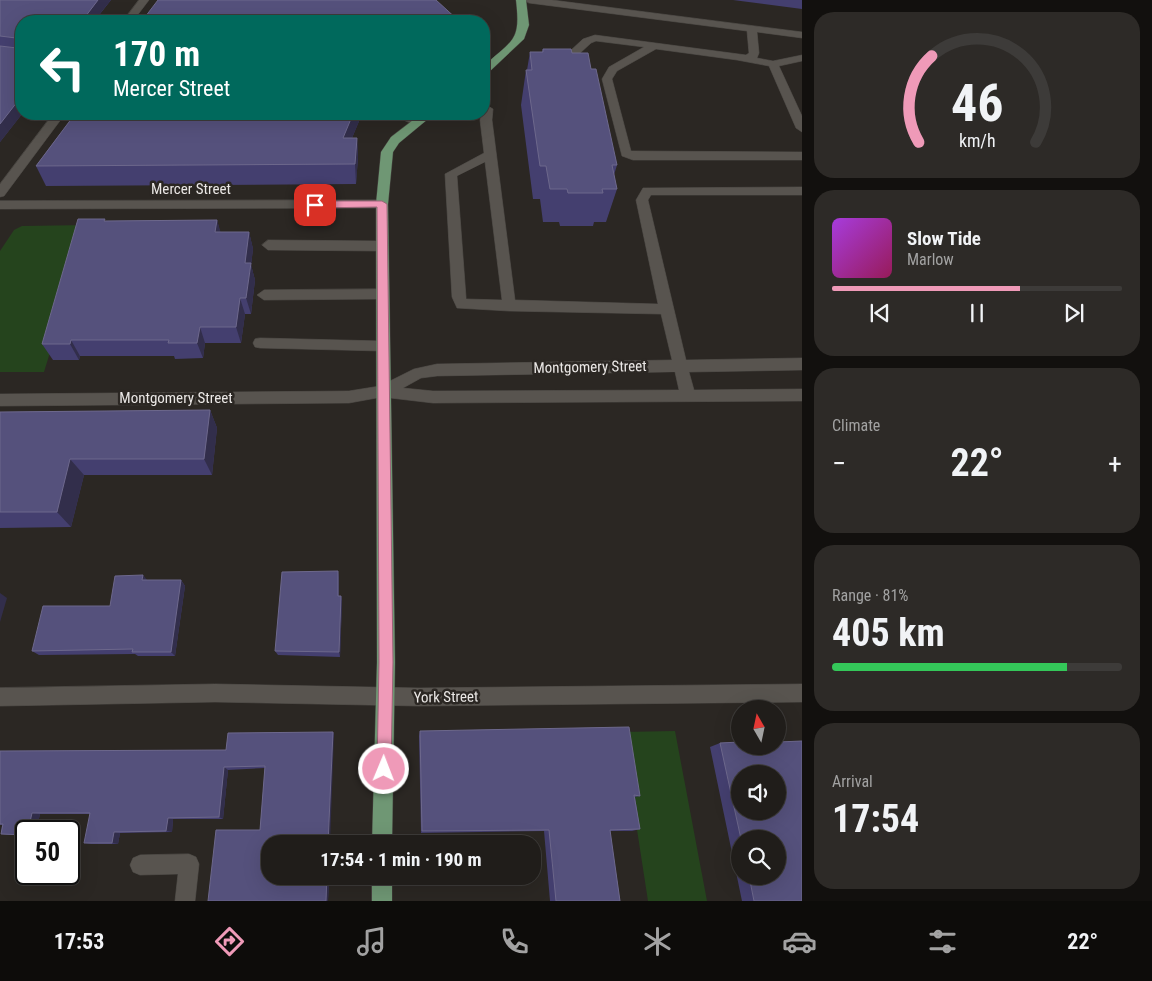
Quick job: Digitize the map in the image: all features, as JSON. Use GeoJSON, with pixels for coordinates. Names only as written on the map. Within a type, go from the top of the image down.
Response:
{"type":"FeatureCollection","features":[{"type":"Feature","properties":{"kind":"main road"},"geometry":{"type":"LineString","coordinates":[[490,66],[519,39],[524,25],[521,0]]}},
{"type":"Feature","properties":{"kind":"main road"},"geometry":{"type":"LineString","coordinates":[[382,835],[385,697],[382,204],[387,152],[395,140],[420,120]]}},
{"type":"Feature","properties":{"kind":"main road"},"geometry":{"type":"LineString","coordinates":[[382,885],[382,901]]}},
{"type":"Feature","properties":{"kind":"street"},"geometry":{"type":"LineString","coordinates":[[133,15],[144,0]]}},
{"type":"Feature","properties":{"kind":"street"},"geometry":{"type":"LineString","coordinates":[[529,0],[802,35]]}},
{"type":"Feature","properties":{"kind":"street"},"geometry":{"type":"LineString","coordinates":[[740,59],[754,56],[752,29]]}},
{"type":"Feature","properties":{"kind":"street"},"geometry":{"type":"LineString","coordinates":[[558,68],[587,41],[595,38],[773,64],[802,58]]}},
{"type":"Feature","properties":{"kind":"street"},"geometry":{"type":"LineString","coordinates":[[654,46],[613,69],[608,74],[607,79],[626,153],[633,156],[802,156]]}},
{"type":"Feature","properties":{"kind":"street"},"geometry":{"type":"LineString","coordinates":[[773,64],[802,128]]}},
{"type":"Feature","properties":{"kind":"street"},"geometry":{"type":"LineString","coordinates":[[0,194],[54,120]]}},
{"type":"Feature","properties":{"kind":"street"},"geometry":{"type":"LineString","coordinates":[[412,120],[418,122]]}},
{"type":"Feature","properties":{"kind":"street"},"geometry":{"type":"LineString","coordinates":[[486,120],[509,306]]}},
{"type":"Feature","properties":{"kind":"street"},"geometry":{"type":"LineString","coordinates":[[490,156],[451,174],[458,297],[462,304],[666,310]]}},
{"type":"Feature","properties":{"kind":"street"},"geometry":{"type":"LineString","coordinates":[[688,396],[666,310],[642,200],[647,192],[802,191]]}},
{"type":"Feature","properties":{"kind":"street","name":"Mercer Street"},"geometry":{"type":"LineString","coordinates":[[0,205],[382,204]]}},
{"type":"Feature","properties":{"kind":"street"},"geometry":{"type":"LineString","coordinates":[[268,245],[382,246]]}},
{"type":"Feature","properties":{"kind":"street"},"geometry":{"type":"LineString","coordinates":[[264,295],[382,294]]}},
{"type":"Feature","properties":{"kind":"street"},"geometry":{"type":"LineString","coordinates":[[260,342],[382,346]]}},
{"type":"Feature","properties":{"kind":"street","name":"Montgomery Street"},"geometry":{"type":"LineString","coordinates":[[382,391],[419,373],[436,370],[802,364]]}},
{"type":"Feature","properties":{"kind":"street","name":"Montgomery Street"},"geometry":{"type":"LineString","coordinates":[[0,400],[349,396],[382,391],[433,398],[688,396],[801,399]]}},
{"type":"Feature","properties":{"kind":"street","name":"York Street"},"geometry":{"type":"LineString","coordinates":[[0,697],[215,693],[385,697],[802,693]]}},
{"type":"Feature","properties":{"kind":"street"},"geometry":{"type":"LineString","coordinates":[[140,865],[189,864],[184,901]]}},
{"type":"Feature","properties":{"kind":"green space"},"geometry":{"type":"Polygon","coordinates":[[[89,225],[44,372],[0,372],[0,251],[14,230],[22,226],[89,225]]]}},
{"type":"Feature","properties":{"kind":"green space"},"geometry":{"type":"Polygon","coordinates":[[[675,731],[707,901],[648,901],[622,732],[675,731]]]}},
{"type":"Feature","properties":{"kind":"building"},"geometry":{"type":"Polygon","coordinates":[[[0,0],[98,0],[87,15],[15,15],[15,38],[0,36],[0,0]]]}},
{"type":"Feature","properties":{"kind":"building"},"geometry":{"type":"Polygon","coordinates":[[[158,0],[436,0],[452,15],[147,15],[158,0]]]}},
{"type":"Feature","properties":{"kind":"building"},"geometry":{"type":"Polygon","coordinates":[[[0,46],[15,48],[15,105],[0,124],[0,46]]]}},
{"type":"Feature","properties":{"kind":"building"},"geometry":{"type":"Polygon","coordinates":[[[543,49],[571,49],[572,53],[588,53],[591,69],[596,69],[617,165],[612,165],[617,189],[602,189],[603,193],[568,193],[567,189],[550,189],[546,166],[540,166],[526,70],[532,70],[530,52],[543,52],[543,49]]]}},
{"type":"Feature","properties":{"kind":"building"},"geometry":{"type":"Polygon","coordinates":[[[70,120],[350,120],[343,138],[357,138],[355,164],[36,166],[70,120]]]}},
{"type":"Feature","properties":{"kind":"building"},"geometry":{"type":"Polygon","coordinates":[[[78,219],[105,219],[104,221],[217,220],[215,232],[249,232],[245,263],[251,263],[246,298],[240,298],[236,327],[200,327],[197,343],[168,343],[169,340],[71,340],[70,344],[42,344],[78,219]]]}},
{"type":"Feature","properties":{"kind":"building"},"geometry":{"type":"Polygon","coordinates":[[[210,410],[204,459],[70,459],[57,512],[0,512],[0,412],[210,410]]]}},
{"type":"Feature","properties":{"kind":"building"},"geometry":{"type":"Polygon","coordinates":[[[338,571],[338,596],[341,596],[339,652],[275,651],[282,572],[338,571]]]}},
{"type":"Feature","properties":{"kind":"building"},"geometry":{"type":"Polygon","coordinates":[[[143,575],[142,580],[181,580],[171,652],[132,652],[133,649],[32,651],[43,606],[110,606],[115,576],[143,575]]]}},
{"type":"Feature","properties":{"kind":"building"},"geometry":{"type":"Polygon","coordinates":[[[629,727],[640,796],[634,795],[640,829],[610,830],[620,901],[556,901],[549,830],[422,831],[420,731],[629,727]]]}},
{"type":"Feature","properties":{"kind":"building"},"geometry":{"type":"Polygon","coordinates":[[[333,732],[328,835],[261,835],[261,885],[327,885],[326,901],[208,901],[216,830],[260,830],[265,766],[224,767],[219,817],[168,818],[166,831],[114,832],[112,843],[84,843],[90,813],[32,813],[30,820],[15,820],[15,835],[1,834],[3,824],[0,824],[0,751],[226,750],[228,733],[333,732]]]}},
{"type":"Feature","properties":{"kind":"building"},"geometry":{"type":"Polygon","coordinates":[[[802,741],[802,901],[754,901],[751,885],[786,885],[786,830],[739,830],[737,820],[786,820],[786,765],[731,765],[731,793],[720,743],[731,742],[731,755],[786,755],[786,742],[802,741]]]}},
{"type":"Feature","properties":{"kind":"route"},"geometry":{"type":"LineString","coordinates":[[315,205],[382,204],[386,662],[384,769]]}}]}
